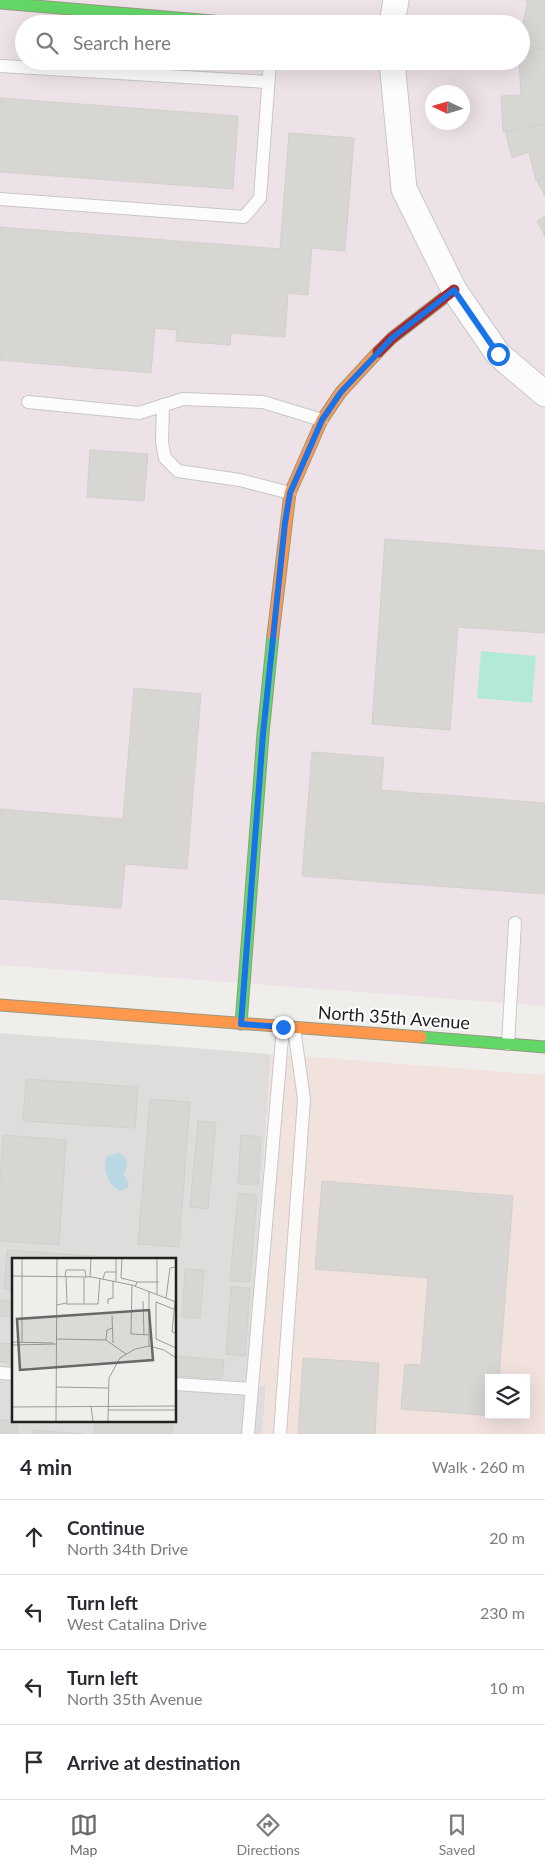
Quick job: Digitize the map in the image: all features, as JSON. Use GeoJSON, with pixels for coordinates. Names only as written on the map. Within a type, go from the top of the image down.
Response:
{"type":"FeatureCollection","features":[{"type":"Feature","properties":{"kind":"street"},"geometry":{"type":"LineString","coordinates":[[394,15],[396,0]]}},
{"type":"Feature","properties":{"kind":"street"},"geometry":{"type":"LineString","coordinates":[[0,3],[78,5],[167,15]]}},
{"type":"Feature","properties":{"kind":"street"},"geometry":{"type":"LineString","coordinates":[[393,70],[404,189],[454,290],[498,354],[545,394]]}},
{"type":"Feature","properties":{"kind":"street"},"geometry":{"type":"LineString","coordinates":[[241,1024],[263,734],[285,523],[290,493],[322,420],[341,392],[392,338],[454,290]]}},
{"type":"Feature","properties":{"kind":"street","name":"North 35th Avenue"},"geometry":{"type":"LineString","coordinates":[[0,1005],[545,1047]]}},
{"type":"Feature","properties":{"kind":"lane"},"geometry":{"type":"LineString","coordinates":[[0,66],[15,67]]}},
{"type":"Feature","properties":{"kind":"lane"},"geometry":{"type":"LineString","coordinates":[[67,70],[268,82]]}},
{"type":"Feature","properties":{"kind":"lane"},"geometry":{"type":"LineString","coordinates":[[0,199],[244,217],[260,198],[269,70]]}},
{"type":"Feature","properties":{"kind":"lane"},"geometry":{"type":"LineString","coordinates":[[28,402],[139,413],[183,399],[263,402],[322,420]]}},
{"type":"Feature","properties":{"kind":"lane"},"geometry":{"type":"LineString","coordinates":[[163,405],[162,442],[165,458],[178,471],[240,480],[290,493]]}},
{"type":"Feature","properties":{"kind":"lane"},"geometry":{"type":"LineString","coordinates":[[508,1044],[515,924]]}},
{"type":"Feature","properties":{"kind":"lane"},"geometry":{"type":"LineString","coordinates":[[248,1434],[288,1027]]}},
{"type":"Feature","properties":{"kind":"lane"},"geometry":{"type":"LineString","coordinates":[[280,1434],[304,1099],[288,1027]]}},
{"type":"Feature","properties":{"kind":"lane"},"geometry":{"type":"LineString","coordinates":[[176,1384],[251,1389]]}},
{"type":"Feature","properties":{"kind":"shaded area"},"geometry":{"type":"Polygon","coordinates":[[[0,0],[545,0],[545,1006],[0,965],[0,0]]]}},
{"type":"Feature","properties":{"kind":"shaded area"},"geometry":{"type":"Polygon","coordinates":[[[0,1033],[271,1054],[248,1384],[266,1386],[262,1434],[0,1434],[0,1033]]]}},
{"type":"Feature","properties":{"kind":"shaded area"},"geometry":{"type":"Polygon","coordinates":[[[271,1054],[545,1075],[545,1434],[262,1434],[266,1386],[248,1384],[271,1054]]]}},
{"type":"Feature","properties":{"kind":"green space"},"geometry":{"type":"Polygon","coordinates":[[[481,651],[536,656],[532,703],[477,698],[481,651]]]}},
{"type":"Feature","properties":{"kind":"water"},"geometry":{"type":"Polygon","coordinates":[[[118,1153],[125,1157],[127,1165],[124,1175],[129,1183],[127,1188],[121,1191],[112,1186],[105,1166],[108,1156],[118,1153]]]}},
{"type":"Feature","properties":{"kind":"building"},"geometry":{"type":"Polygon","coordinates":[[[528,0],[545,0],[545,49],[530,47],[530,15],[525,15],[528,0]]]}},
{"type":"Feature","properties":{"kind":"building"},"geometry":{"type":"Polygon","coordinates":[[[530,47],[545,49],[545,124],[503,132],[501,96],[521,95],[520,70],[530,70],[530,47]]]}},
{"type":"Feature","properties":{"kind":"building"},"geometry":{"type":"Polygon","coordinates":[[[0,98],[238,116],[233,189],[0,172],[0,98]]]}},
{"type":"Feature","properties":{"kind":"building"},"geometry":{"type":"Polygon","coordinates":[[[545,124],[545,178],[536,181],[529,152],[512,158],[505,131],[545,124]]]}},
{"type":"Feature","properties":{"kind":"building"},"geometry":{"type":"Polygon","coordinates":[[[289,133],[354,138],[345,251],[312,248],[308,295],[288,293],[285,337],[231,333],[230,345],[176,341],[177,330],[155,328],[151,373],[0,360],[0,227],[280,249],[289,133]]]}},
{"type":"Feature","properties":{"kind":"building"},"geometry":{"type":"Polygon","coordinates":[[[545,178],[545,196],[537,181],[545,178]]]}},
{"type":"Feature","properties":{"kind":"building"},"geometry":{"type":"Polygon","coordinates":[[[545,216],[545,237],[537,221],[545,216]]]}},
{"type":"Feature","properties":{"kind":"building"},"geometry":{"type":"Polygon","coordinates":[[[90,450],[148,454],[144,501],[87,497],[90,450]]]}},
{"type":"Feature","properties":{"kind":"building"},"geometry":{"type":"Polygon","coordinates":[[[385,539],[545,551],[545,633],[458,627],[450,730],[372,724],[385,539]]]}},
{"type":"Feature","properties":{"kind":"building"},"geometry":{"type":"Polygon","coordinates":[[[134,688],[201,694],[187,869],[125,864],[121,908],[0,899],[0,809],[123,819],[134,688]]]}},
{"type":"Feature","properties":{"kind":"building"},"geometry":{"type":"Polygon","coordinates":[[[312,752],[384,758],[381,790],[545,803],[545,894],[302,876],[312,752]]]}},
{"type":"Feature","properties":{"kind":"building"},"geometry":{"type":"Polygon","coordinates":[[[26,1079],[138,1087],[135,1128],[23,1121],[26,1079]]]}},
{"type":"Feature","properties":{"kind":"building"},"geometry":{"type":"Polygon","coordinates":[[[150,1099],[190,1102],[179,1247],[138,1244],[150,1099]]]}},
{"type":"Feature","properties":{"kind":"building"},"geometry":{"type":"Polygon","coordinates":[[[198,1121],[216,1122],[208,1209],[190,1207],[198,1121]]]}},
{"type":"Feature","properties":{"kind":"building"},"geometry":{"type":"Polygon","coordinates":[[[3,1135],[66,1140],[59,1245],[0,1241],[0,1179],[3,1135]]]}},
{"type":"Feature","properties":{"kind":"building"},"geometry":{"type":"Polygon","coordinates":[[[241,1135],[261,1137],[258,1185],[238,1184],[241,1135]]]}},
{"type":"Feature","properties":{"kind":"building"},"geometry":{"type":"Polygon","coordinates":[[[322,1181],[513,1196],[499,1374],[485,1374],[485,1415],[401,1409],[405,1364],[421,1365],[428,1278],[315,1269],[322,1181]]]}},
{"type":"Feature","properties":{"kind":"building"},"geometry":{"type":"Polygon","coordinates":[[[238,1193],[257,1195],[250,1282],[230,1281],[238,1193]]]}},
{"type":"Feature","properties":{"kind":"building"},"geometry":{"type":"Polygon","coordinates":[[[7,1250],[123,1258],[12,1258],[12,1289],[4,1289],[7,1250]]]}},
{"type":"Feature","properties":{"kind":"building"},"geometry":{"type":"Polygon","coordinates":[[[185,1269],[204,1270],[200,1318],[182,1317],[185,1269]]]}},
{"type":"Feature","properties":{"kind":"building"},"geometry":{"type":"Polygon","coordinates":[[[231,1287],[250,1288],[245,1356],[226,1354],[231,1287]]]}},
{"type":"Feature","properties":{"kind":"building"},"geometry":{"type":"Polygon","coordinates":[[[0,1300],[12,1301],[12,1317],[0,1316],[0,1300]]]}},
{"type":"Feature","properties":{"kind":"building"},"geometry":{"type":"Polygon","coordinates":[[[0,1343],[12,1344],[12,1363],[0,1362],[0,1343]]]}},
{"type":"Feature","properties":{"kind":"building"},"geometry":{"type":"Polygon","coordinates":[[[176,1356],[224,1360],[222,1379],[176,1376],[176,1356]]]}},
{"type":"Feature","properties":{"kind":"building"},"geometry":{"type":"Polygon","coordinates":[[[303,1358],[379,1363],[375,1434],[298,1434],[303,1358]]]}},
{"type":"Feature","properties":{"kind":"building"},"geometry":{"type":"Polygon","coordinates":[[[0,1420],[18,1422],[17,1434],[0,1434],[0,1420]]]}},
{"type":"Feature","properties":{"kind":"building"},"geometry":{"type":"Polygon","coordinates":[[[95,1422],[173,1424],[172,1434],[94,1434],[95,1422]]]}},
{"type":"Feature","properties":{"kind":"building"},"geometry":{"type":"Polygon","coordinates":[[[32,1430],[84,1434],[32,1434],[32,1430]]]}},
{"type":"Feature","properties":{"kind":"traffic: fast"},"geometry":{"type":"LineString","coordinates":[[0,3],[142,15]]}},
{"type":"Feature","properties":{"kind":"traffic: fast"},"geometry":{"type":"LineString","coordinates":[[241,1024],[263,734],[273,635]]}},
{"type":"Feature","properties":{"kind":"traffic: fast"},"geometry":{"type":"LineString","coordinates":[[421,1037],[545,1047]]}},
{"type":"Feature","properties":{"kind":"traffic: slow"},"geometry":{"type":"LineString","coordinates":[[273,635],[290,493],[322,420],[341,392],[378,352]]}},
{"type":"Feature","properties":{"kind":"traffic: slow"},"geometry":{"type":"LineString","coordinates":[[0,1005],[421,1037]]}},
{"type":"Feature","properties":{"kind":"traffic: jam"},"geometry":{"type":"LineString","coordinates":[[378,352],[392,338],[454,290]]}},
{"type":"Feature","properties":{"kind":"route"},"geometry":{"type":"LineString","coordinates":[[283,1027],[241,1024],[263,734],[285,523],[290,493],[322,420],[341,392],[392,338],[454,290],[498,354]]}}]}
